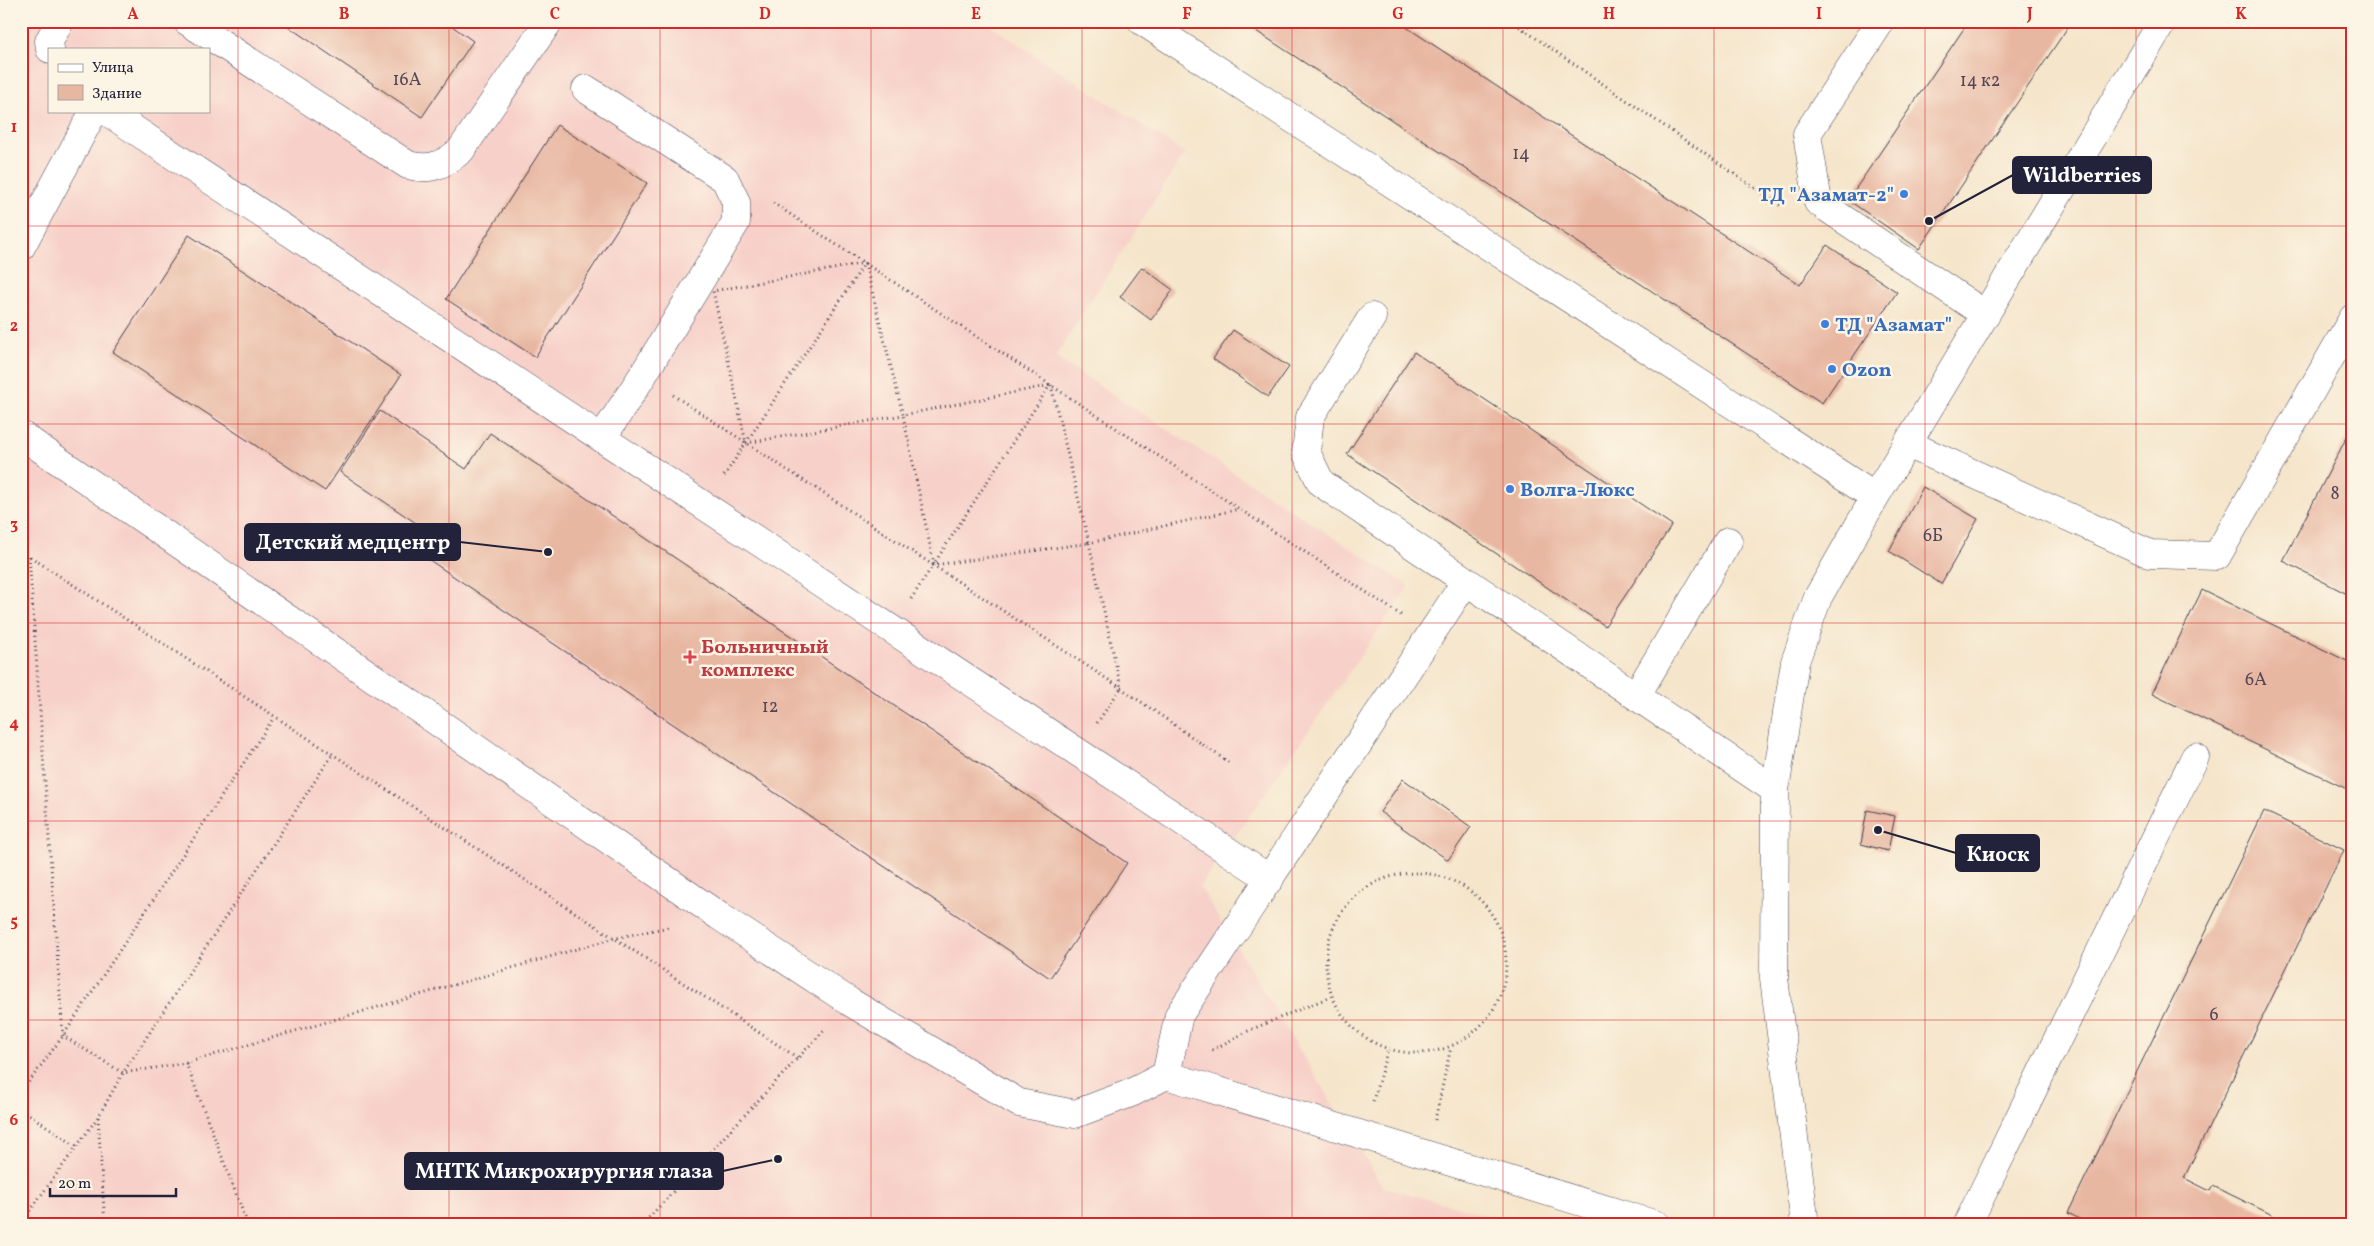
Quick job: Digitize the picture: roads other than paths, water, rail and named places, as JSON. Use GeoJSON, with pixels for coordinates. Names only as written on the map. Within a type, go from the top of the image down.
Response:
{"type":"FeatureCollection","features":[{"type":"Feature","properties":{"kind":"street"},"geometry":{"type":"LineString","coordinates":[[50,48],[49,41],[60,21]]}},
{"type":"Feature","properties":{"kind":"street"},"geometry":{"type":"LineString","coordinates":[[187,21],[408,165],[422,169],[434,168],[448,162],[461,150],[549,21]]}},
{"type":"Feature","properties":{"kind":"street"},"geometry":{"type":"LineString","coordinates":[[1880,21],[1807,134],[1818,202],[1986,315]]}},
{"type":"Feature","properties":{"kind":"street"},"geometry":{"type":"LineString","coordinates":[[1805,1225],[1774,978],[1775,790],[1795,662],[1818,597],[1875,497],[2164,21]]}},
{"type":"Feature","properties":{"kind":"street"},"geometry":{"type":"LineString","coordinates":[[1147,23],[1875,497]]}},
{"type":"Feature","properties":{"kind":"street"},"geometry":{"type":"LineString","coordinates":[[586,89],[725,178],[736,202],[736,222],[643,375],[602,438]]}},
{"type":"Feature","properties":{"kind":"street"},"geometry":{"type":"LineString","coordinates":[[21,247],[93,112]]}},
{"type":"Feature","properties":{"kind":"street"},"geometry":{"type":"LineString","coordinates":[[108,112],[1270,879]]}},
{"type":"Feature","properties":{"kind":"street"},"geometry":{"type":"LineString","coordinates":[[1372,317],[1310,417],[1306,452],[1321,483],[1775,790]]}},
{"type":"Feature","properties":{"kind":"street"},"geometry":{"type":"LineString","coordinates":[[1908,444],[2150,554],[2218,556],[2353,318]]}},
{"type":"Feature","properties":{"kind":"street"},"geometry":{"type":"LineString","coordinates":[[21,435],[719,916],[850,1002],[1019,1104],[1075,1114],[1131,1093],[1166,1075],[1657,1225]]}},
{"type":"Feature","properties":{"kind":"street"},"geometry":{"type":"LineString","coordinates":[[1636,696],[1728,541]]}},
{"type":"Feature","properties":{"kind":"street"},"geometry":{"type":"LineString","coordinates":[[1166,1075],[1179,1015],[1466,581]]}},
{"type":"Feature","properties":{"kind":"street"},"geometry":{"type":"LineString","coordinates":[[1967,1225],[2195,757]]}},
{"type":"Feature","properties":{"kind":"place","name":"ТД \"Азамат-2\""},"geometry":{"type":"Point","coordinates":[1904,194]}},
{"type":"Feature","properties":{"kind":"place","name":"Wildberries"},"geometry":{"type":"Point","coordinates":[1929,221]}},
{"type":"Feature","properties":{"kind":"place","name":"ТД \"Азамат\""},"geometry":{"type":"Point","coordinates":[1825,324]}},
{"type":"Feature","properties":{"kind":"place","name":"Ozon"},"geometry":{"type":"Point","coordinates":[1832,369]}},
{"type":"Feature","properties":{"kind":"place","name":"Волга-Люкс"},"geometry":{"type":"Point","coordinates":[1510,489]}},
{"type":"Feature","properties":{"kind":"place","name":"Детский медцентр"},"geometry":{"type":"Point","coordinates":[548,552]}},
{"type":"Feature","properties":{"kind":"place","name":"Больничный комплекс"},"geometry":{"type":"Point","coordinates":[690,657]}},
{"type":"Feature","properties":{"kind":"place","name":"Киоск"},"geometry":{"type":"Point","coordinates":[1878,830]}},
{"type":"Feature","properties":{"kind":"place","name":"МНТК Микрохирургия глаза"},"geometry":{"type":"Point","coordinates":[778,1159]}}]}
